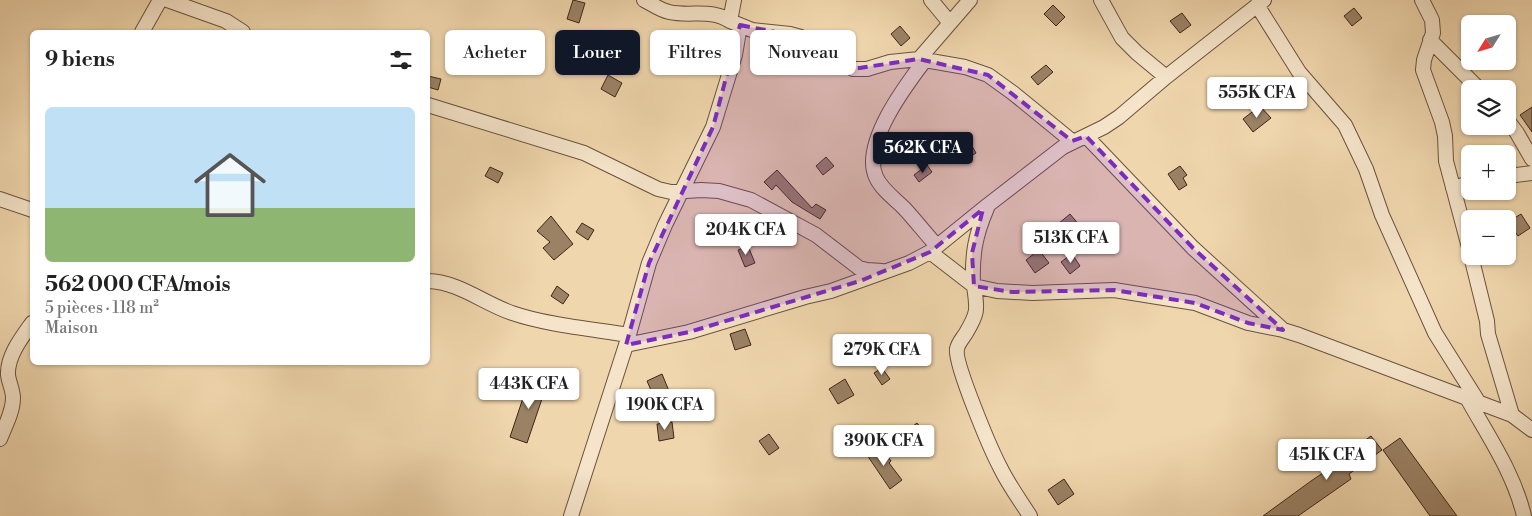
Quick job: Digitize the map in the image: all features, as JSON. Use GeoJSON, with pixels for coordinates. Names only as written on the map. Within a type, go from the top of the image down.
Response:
{"type":"FeatureCollection","features":[{"type":"Feature","properties":{"kind":"street"},"geometry":{"type":"LineString","coordinates":[[143,30],[160,0]]}},
{"type":"Feature","properties":{"kind":"street"},"geometry":{"type":"LineString","coordinates":[[167,0],[226,21],[240,30]]}},
{"type":"Feature","properties":{"kind":"street"},"geometry":{"type":"LineString","coordinates":[[644,0],[667,12],[712,13],[752,30],[801,37],[853,69],[867,69],[890,62],[922,59],[965,67],[988,75],[1073,142]]}},
{"type":"Feature","properties":{"kind":"street"},"geometry":{"type":"LineString","coordinates":[[571,516],[628,340],[649,263],[681,192],[714,127],[735,55],[734,0]]}},
{"type":"Feature","properties":{"kind":"street"},"geometry":{"type":"LineString","coordinates":[[931,0],[950,23]]}},
{"type":"Feature","properties":{"kind":"street"},"geometry":{"type":"LineString","coordinates":[[970,0],[922,59],[897,98],[880,130],[873,167],[876,178],[934,249],[974,285],[997,291],[1012,292],[1114,290],[1195,303],[1248,322],[1283,330],[1473,400],[1512,415],[1532,430]]}},
{"type":"Feature","properties":{"kind":"street"},"geometry":{"type":"LineString","coordinates":[[1101,0],[1122,38],[1166,77]]}},
{"type":"Feature","properties":{"kind":"street"},"geometry":{"type":"LineString","coordinates":[[1422,0],[1432,20],[1432,33],[1423,70],[1442,122],[1445,136],[1446,161],[1461,218]]}},
{"type":"Feature","properties":{"kind":"street"},"geometry":{"type":"LineString","coordinates":[[430,281],[458,287],[488,304],[528,318],[628,340],[689,332],[831,291],[909,263],[934,249],[1063,147],[1119,117],[1166,77],[1260,3],[1299,72],[1345,125],[1366,169],[1386,224],[1435,334],[1473,400],[1510,475],[1519,495],[1524,516]]}},
{"type":"Feature","properties":{"kind":"street"},"geometry":{"type":"LineString","coordinates":[[1430,40],[1470,80]]}},
{"type":"Feature","properties":{"kind":"street"},"geometry":{"type":"LineString","coordinates":[[430,106],[584,153],[642,182],[671,192],[719,191],[751,200],[816,236],[859,268],[888,271]]}},
{"type":"Feature","properties":{"kind":"street"},"geometry":{"type":"LineString","coordinates":[[1516,132],[1532,159]]}},
{"type":"Feature","properties":{"kind":"street"},"geometry":{"type":"LineString","coordinates":[[1086,136],[1193,248],[1283,330]]}},
{"type":"Feature","properties":{"kind":"street"},"geometry":{"type":"LineString","coordinates":[[1516,175],[1532,173]]}},
{"type":"Feature","properties":{"kind":"street"},"geometry":{"type":"LineString","coordinates":[[1453,188],[1461,186]]}},
{"type":"Feature","properties":{"kind":"street"},"geometry":{"type":"LineString","coordinates":[[0,199],[30,209]]}},
{"type":"Feature","properties":{"kind":"street"},"geometry":{"type":"LineString","coordinates":[[988,205],[978,229],[972,253],[977,304],[976,312],[956,350],[957,358],[1000,468],[1030,516]]}},
{"type":"Feature","properties":{"kind":"street"},"geometry":{"type":"LineString","coordinates":[[1473,265],[1487,321],[1488,334],[1512,415]]}},
{"type":"Feature","properties":{"kind":"street"},"geometry":{"type":"LineString","coordinates":[[0,439],[13,398],[8,375],[10,362],[30,326]]}},
{"type":"Feature","properties":{"kind":"highlighted area"},"geometry":{"type":"Polygon","coordinates":[[[740,25],[801,37],[853,69],[919,59],[988,75],[1072,141],[1086,136],[1193,248],[1283,330],[1248,323],[1195,303],[1114,290],[1012,292],[974,286],[972,253],[983,209],[930,252],[860,281],[689,332],[626,345],[649,263],[713,127],[740,25]]]}},
{"type":"Feature","properties":{"kind":"building"},"geometry":{"type":"Polygon","coordinates":[[[573,0],[585,3],[579,23],[567,19],[573,0]]]}},
{"type":"Feature","properties":{"kind":"building"},"geometry":{"type":"Polygon","coordinates":[[[1053,5],[1065,17],[1056,26],[1044,14],[1053,5]]]}},
{"type":"Feature","properties":{"kind":"building"},"geometry":{"type":"Polygon","coordinates":[[[1354,8],[1362,18],[1352,26],[1344,16],[1354,8]]]}},
{"type":"Feature","properties":{"kind":"building"},"geometry":{"type":"Polygon","coordinates":[[[1182,13],[1191,25],[1180,33],[1170,21],[1182,13]]]}},
{"type":"Feature","properties":{"kind":"building"},"geometry":{"type":"Polygon","coordinates":[[[900,26],[910,38],[901,46],[891,34],[900,26]]]}},
{"type":"Feature","properties":{"kind":"building"},"geometry":{"type":"Polygon","coordinates":[[[1046,65],[1053,72],[1038,85],[1031,77],[1046,65]]]}},
{"type":"Feature","properties":{"kind":"building"},"geometry":{"type":"Polygon","coordinates":[[[608,75],[622,83],[615,97],[601,89],[608,75]]]}},
{"type":"Feature","properties":{"kind":"building"},"geometry":{"type":"Polygon","coordinates":[[[430,76],[441,79],[438,90],[430,88],[430,76]]]}},
{"type":"Feature","properties":{"kind":"building"},"geometry":{"type":"Polygon","coordinates":[[[1260,106],[1271,118],[1253,132],[1243,119],[1260,106]]]}},
{"type":"Feature","properties":{"kind":"building"},"geometry":{"type":"Polygon","coordinates":[[[1532,107],[1532,132],[1520,115],[1532,107]]]}},
{"type":"Feature","properties":{"kind":"building"},"geometry":{"type":"Polygon","coordinates":[[[969,141],[976,153],[963,161],[956,148],[969,141]]]}},
{"type":"Feature","properties":{"kind":"building"},"geometry":{"type":"Polygon","coordinates":[[[890,145],[896,152],[882,164],[883,151],[890,145]]]}},
{"type":"Feature","properties":{"kind":"building"},"geometry":{"type":"Polygon","coordinates":[[[826,157],[834,166],[823,175],[816,166],[826,157]]]}},
{"type":"Feature","properties":{"kind":"building"},"geometry":{"type":"Polygon","coordinates":[[[927,165],[932,172],[919,182],[914,175],[927,165]]]}},
{"type":"Feature","properties":{"kind":"building"},"geometry":{"type":"Polygon","coordinates":[[[1180,166],[1187,175],[1183,178],[1187,185],[1179,190],[1168,174],[1180,166]]]}},
{"type":"Feature","properties":{"kind":"building"},"geometry":{"type":"Polygon","coordinates":[[[490,167],[503,173],[498,183],[485,176],[490,167]]]}},
{"type":"Feature","properties":{"kind":"building"},"geometry":{"type":"Polygon","coordinates":[[[777,170],[812,208],[816,204],[826,210],[820,219],[792,202],[776,185],[772,190],[764,182],[777,170]]]}},
{"type":"Feature","properties":{"kind":"building"},"geometry":{"type":"Polygon","coordinates":[[[1070,214],[1080,226],[1067,236],[1058,224],[1070,214]]]}},
{"type":"Feature","properties":{"kind":"building"},"geometry":{"type":"Polygon","coordinates":[[[1521,214],[1530,228],[1518,236],[1516,233],[1516,217],[1521,214]]]}},
{"type":"Feature","properties":{"kind":"building"},"geometry":{"type":"Polygon","coordinates":[[[551,216],[573,244],[554,260],[543,248],[550,242],[537,231],[551,216]]]}},
{"type":"Feature","properties":{"kind":"building"},"geometry":{"type":"Polygon","coordinates":[[[582,223],[594,230],[588,240],[576,232],[582,223]]]}},
{"type":"Feature","properties":{"kind":"building"},"geometry":{"type":"Polygon","coordinates":[[[748,246],[755,263],[745,267],[738,250],[748,246]]]}},
{"type":"Feature","properties":{"kind":"building"},"geometry":{"type":"Polygon","coordinates":[[[1039,250],[1049,263],[1035,273],[1026,260],[1039,250]]]}},
{"type":"Feature","properties":{"kind":"building"},"geometry":{"type":"Polygon","coordinates":[[[1072,254],[1080,266],[1070,274],[1061,262],[1072,254]]]}},
{"type":"Feature","properties":{"kind":"building"},"geometry":{"type":"Polygon","coordinates":[[[557,286],[569,295],[563,304],[551,296],[557,286]]]}},
{"type":"Feature","properties":{"kind":"building"},"geometry":{"type":"Polygon","coordinates":[[[745,329],[751,345],[735,350],[730,334],[745,329]]]}},
{"type":"Feature","properties":{"kind":"building"},"geometry":{"type":"Polygon","coordinates":[[[882,368],[890,379],[882,385],[874,373],[882,368]]]}},
{"type":"Feature","properties":{"kind":"building"},"geometry":{"type":"Polygon","coordinates":[[[662,374],[669,391],[654,397],[647,381],[662,374]]]}},
{"type":"Feature","properties":{"kind":"building"},"geometry":{"type":"Polygon","coordinates":[[[530,377],[547,384],[527,443],[510,437],[530,377]]]}},
{"type":"Feature","properties":{"kind":"building"},"geometry":{"type":"Polygon","coordinates":[[[845,379],[854,395],[838,404],[829,389],[845,379]]]}},
{"type":"Feature","properties":{"kind":"building"},"geometry":{"type":"Polygon","coordinates":[[[672,422],[674,438],[659,441],[657,424],[672,422]]]}},
{"type":"Feature","properties":{"kind":"building"},"geometry":{"type":"Polygon","coordinates":[[[917,423],[925,433],[918,439],[909,429],[917,423]]]}},
{"type":"Feature","properties":{"kind":"building"},"geometry":{"type":"Polygon","coordinates":[[[769,434],[779,448],[769,455],[759,441],[769,434]]]}},
{"type":"Feature","properties":{"kind":"building"},"geometry":{"type":"Polygon","coordinates":[[[1371,436],[1382,450],[1349,474],[1351,479],[1298,516],[1263,516],[1347,457],[1345,455],[1371,436]]]}},
{"type":"Feature","properties":{"kind":"building"},"geometry":{"type":"Polygon","coordinates":[[[1400,438],[1457,516],[1430,516],[1383,450],[1400,438]]]}},
{"type":"Feature","properties":{"kind":"building"},"geometry":{"type":"Polygon","coordinates":[[[880,446],[891,461],[889,463],[902,480],[890,489],[867,455],[880,446]]]}},
{"type":"Feature","properties":{"kind":"building"},"geometry":{"type":"Polygon","coordinates":[[[1064,479],[1074,494],[1058,505],[1048,490],[1064,479]]]}}]}
